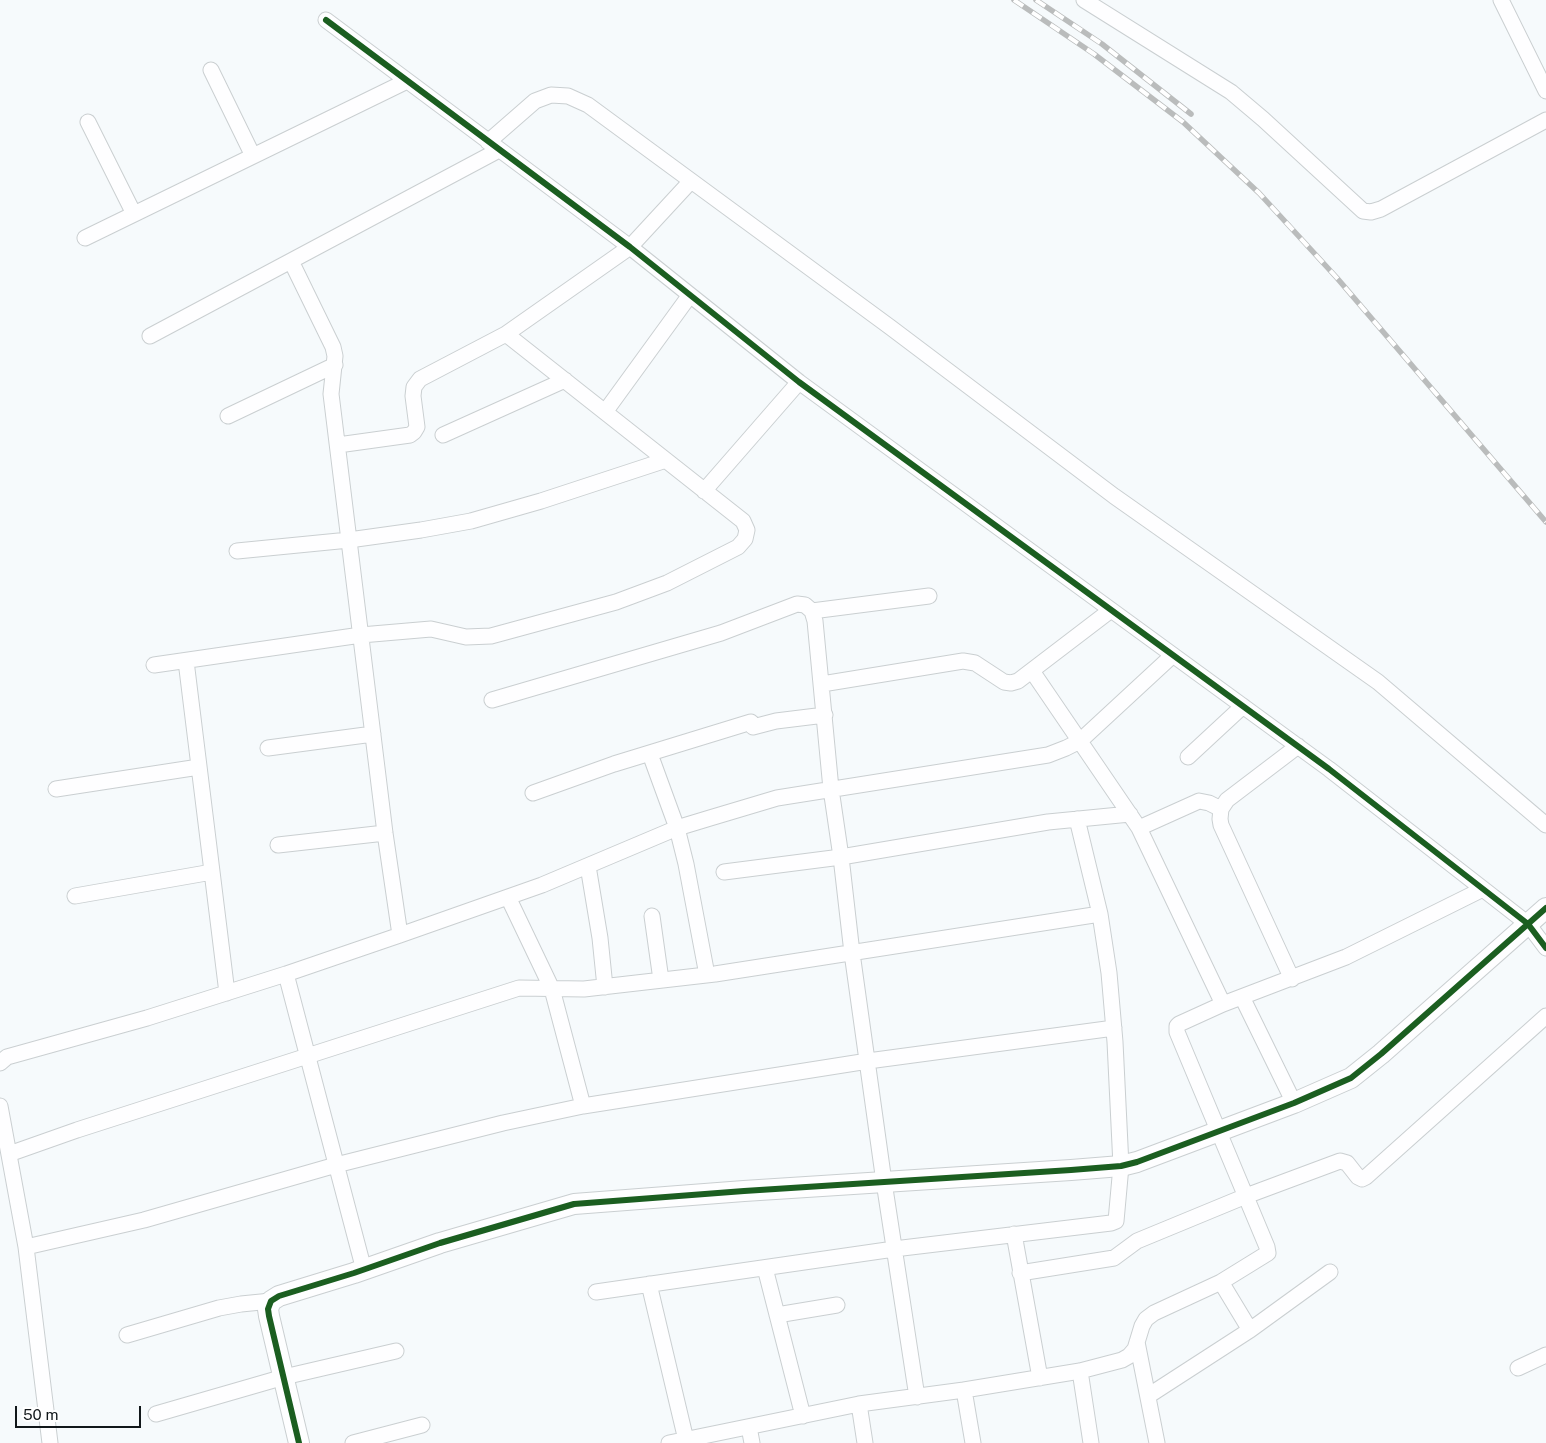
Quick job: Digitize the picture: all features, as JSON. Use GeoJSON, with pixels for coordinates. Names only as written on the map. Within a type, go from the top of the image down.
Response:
{"type":"FeatureCollection","features":[{"type":"Feature","properties":{"kind":"street"},"geometry":{"type":"LineString","coordinates":[[1084,0],[1231,92],[1263,118],[1363,211],[1371,212],[1381,209],[1546,120]]}},
{"type":"Feature","properties":{"kind":"street"},"geometry":{"type":"LineString","coordinates":[[1501,0],[1546,91]]}},
{"type":"Feature","properties":{"kind":"street"},"geometry":{"type":"LineString","coordinates":[[326,20],[630,247],[799,382],[1298,746],[1528,924],[1546,948]]}},
{"type":"Feature","properties":{"kind":"street"},"geometry":{"type":"LineString","coordinates":[[212,70],[253,156]]}},
{"type":"Feature","properties":{"kind":"street"},"geometry":{"type":"LineString","coordinates":[[85,238],[407,81]]}},
{"type":"Feature","properties":{"kind":"street"},"geometry":{"type":"LineString","coordinates":[[150,336],[291,261],[494,146],[535,101],[551,95],[568,96],[588,105],[898,333],[1114,496],[1378,682],[1546,825]]}},
{"type":"Feature","properties":{"kind":"street"},"geometry":{"type":"LineString","coordinates":[[88,122],[134,214]]}},
{"type":"Feature","properties":{"kind":"street"},"geometry":{"type":"LineString","coordinates":[[338,445],[410,435],[417,427],[413,396],[414,387],[420,379],[506,334],[630,247],[691,181]]}},
{"type":"Feature","properties":{"kind":"street"},"geometry":{"type":"LineString","coordinates":[[291,261],[333,347],[335,356],[331,394],[385,833],[400,935]]}},
{"type":"Feature","properties":{"kind":"street"},"geometry":{"type":"LineString","coordinates":[[605,412],[690,295]]}},
{"type":"Feature","properties":{"kind":"street"},"geometry":{"type":"LineString","coordinates":[[154,665],[361,635],[431,629],[466,637],[491,636],[616,602],[667,583],[738,547],[745,539],[747,530],[743,521],[506,334]]}},
{"type":"Feature","properties":{"kind":"street"},"geometry":{"type":"LineString","coordinates":[[228,416],[335,365]]}},
{"type":"Feature","properties":{"kind":"street"},"geometry":{"type":"LineString","coordinates":[[443,435],[565,380]]}},
{"type":"Feature","properties":{"kind":"street"},"geometry":{"type":"LineString","coordinates":[[704,490],[799,382]]}},
{"type":"Feature","properties":{"kind":"street"},"geometry":{"type":"LineString","coordinates":[[237,551],[348,540],[471,521],[541,502],[666,460]]}},
{"type":"Feature","properties":{"kind":"street"},"geometry":{"type":"LineString","coordinates":[[812,611],[929,596]]}},
{"type":"Feature","properties":{"kind":"street"},"geometry":{"type":"LineString","coordinates":[[492,700],[721,633],[797,604],[805,605],[812,611],[815,621],[831,789],[852,953],[884,1182],[917,1397]]}},
{"type":"Feature","properties":{"kind":"street"},"geometry":{"type":"LineString","coordinates":[[822,684],[963,661],[976,663],[1004,682],[1011,683],[1018,681],[1032,671],[1111,610]]}},
{"type":"Feature","properties":{"kind":"street"},"geometry":{"type":"LineString","coordinates":[[0,1063],[7,1056],[146,1018],[286,974],[542,885],[677,828],[777,798],[1048,755],[1080,741],[1173,655]]}},
{"type":"Feature","properties":{"kind":"street"},"geometry":{"type":"LineString","coordinates":[[186,661],[227,993]]}},
{"type":"Feature","properties":{"kind":"street"},"geometry":{"type":"LineString","coordinates":[[1032,671],[1139,828],[1223,1004]]}},
{"type":"Feature","properties":{"kind":"street"},"geometry":{"type":"LineString","coordinates":[[1188,757],[1243,706]]}},
{"type":"Feature","properties":{"kind":"street"},"geometry":{"type":"LineString","coordinates":[[533,793],[614,764],[752,725],[825,715]]}},
{"type":"Feature","properties":{"kind":"street"},"geometry":{"type":"LineString","coordinates":[[268,748],[373,734]]}},
{"type":"Feature","properties":{"kind":"street"},"geometry":{"type":"LineString","coordinates":[[1292,979],[1221,825],[1220,819],[1221,809],[1227,800],[1298,746]]}},
{"type":"Feature","properties":{"kind":"street"},"geometry":{"type":"LineString","coordinates":[[650,754],[677,828],[692,890],[707,975]]}},
{"type":"Feature","properties":{"kind":"street"},"geometry":{"type":"LineString","coordinates":[[56,789],[199,767]]}},
{"type":"Feature","properties":{"kind":"street"},"geometry":{"type":"LineString","coordinates":[[1139,828],[1199,800],[1209,802],[1221,809]]}},
{"type":"Feature","properties":{"kind":"street"},"geometry":{"type":"LineString","coordinates":[[724,872],[841,857],[1048,822],[1130,814]]}},
{"type":"Feature","properties":{"kind":"street"},"geometry":{"type":"LineString","coordinates":[[596,1292],[894,1249],[1116,1221],[1121,1166],[1114,1028],[1100,914],[1077,819]]}},
{"type":"Feature","properties":{"kind":"street"},"geometry":{"type":"LineString","coordinates":[[278,845],[385,833]]}},
{"type":"Feature","properties":{"kind":"street"},"geometry":{"type":"LineString","coordinates":[[588,866],[600,938],[605,987]]}},
{"type":"Feature","properties":{"kind":"street"},"geometry":{"type":"LineString","coordinates":[[75,896],[212,872]]}},
{"type":"Feature","properties":{"kind":"street"},"geometry":{"type":"LineString","coordinates":[[669,1443],[859,1404],[1080,1372],[1122,1360],[1129,1356],[1135,1349],[1146,1319],[1154,1313],[1221,1282],[1268,1253],[1176,1029],[1179,1024],[1223,1004],[1346,957],[1483,889]]}},
{"type":"Feature","properties":{"kind":"street"},"geometry":{"type":"LineString","coordinates":[[508,897],[552,989],[583,1106]]}},
{"type":"Feature","properties":{"kind":"street"},"geometry":{"type":"LineString","coordinates":[[126,1335],[219,1308],[271,1301],[279,1296],[364,1270],[440,1243],[574,1204],[1121,1166],[1137,1162],[1294,1103],[1351,1078],[1381,1054],[1546,908]]}},
{"type":"Feature","properties":{"kind":"street"},"geometry":{"type":"LineString","coordinates":[[9,1154],[77,1130],[519,988],[584,989],[707,975],[1100,914]]}},
{"type":"Feature","properties":{"kind":"street"},"geometry":{"type":"LineString","coordinates":[[652,916],[661,980]]}},
{"type":"Feature","properties":{"kind":"street"},"geometry":{"type":"LineString","coordinates":[[286,974],[364,1270]]}},
{"type":"Feature","properties":{"kind":"street"},"geometry":{"type":"LineString","coordinates":[[1242,997],[1294,1103]]}},
{"type":"Feature","properties":{"kind":"street"},"geometry":{"type":"LineString","coordinates":[[1020,1273],[1114,1258],[1137,1241],[1246,1196],[1340,1161],[1348,1163],[1358,1177],[1362,1179],[1546,1016]]}},
{"type":"Feature","properties":{"kind":"street"},"geometry":{"type":"LineString","coordinates":[[26,1247],[144,1220],[336,1165],[503,1123],[583,1106],[868,1061],[1114,1028]]}},
{"type":"Feature","properties":{"kind":"street"},"geometry":{"type":"LineString","coordinates":[[0,1106],[26,1247],[50,1443]]}},
{"type":"Feature","properties":{"kind":"street"},"geometry":{"type":"LineString","coordinates":[[1014,1234],[1040,1378]]}},
{"type":"Feature","properties":{"kind":"street"},"geometry":{"type":"LineString","coordinates":[[765,1268],[803,1416]]}},
{"type":"Feature","properties":{"kind":"street"},"geometry":{"type":"LineString","coordinates":[[1148,1396],[1250,1330],[1330,1272]]}},
{"type":"Feature","properties":{"kind":"street"},"geometry":{"type":"LineString","coordinates":[[1221,1282],[1250,1330]]}},
{"type":"Feature","properties":{"kind":"street"},"geometry":{"type":"LineString","coordinates":[[649,1284],[686,1440]]}},
{"type":"Feature","properties":{"kind":"street"},"geometry":{"type":"LineString","coordinates":[[271,1301],[268,1309],[269,1316],[299,1443]]}},
{"type":"Feature","properties":{"kind":"street"},"geometry":{"type":"LineString","coordinates":[[777,1314],[837,1305]]}},
{"type":"Feature","properties":{"kind":"street"},"geometry":{"type":"LineString","coordinates":[[1137,1342],[1157,1443]]}},
{"type":"Feature","properties":{"kind":"street"},"geometry":{"type":"LineString","coordinates":[[156,1414],[284,1377],[396,1351]]}},
{"type":"Feature","properties":{"kind":"street"},"geometry":{"type":"LineString","coordinates":[[1518,1368],[1546,1355]]}},
{"type":"Feature","properties":{"kind":"street"},"geometry":{"type":"LineString","coordinates":[[1080,1372],[1091,1443]]}},
{"type":"Feature","properties":{"kind":"street"},"geometry":{"type":"LineString","coordinates":[[964,1390],[973,1443]]}},
{"type":"Feature","properties":{"kind":"street"},"geometry":{"type":"LineString","coordinates":[[859,1404],[865,1443]]}},
{"type":"Feature","properties":{"kind":"street"},"geometry":{"type":"LineString","coordinates":[[353,1443],[422,1426]]}},
{"type":"Feature","properties":{"kind":"street"},"geometry":{"type":"LineString","coordinates":[[749,1427],[752,1443]]}},
{"type":"Feature","properties":{"kind":"railway"},"geometry":{"type":"LineString","coordinates":[[1014,0],[1094,54],[1183,122],[1259,193],[1337,278],[1546,522]]}},
{"type":"Feature","properties":{"kind":"railway"},"geometry":{"type":"LineString","coordinates":[[1036,0],[1102,44],[1191,114]]}},
{"type":"Feature","properties":{"kind":"cycle path"},"geometry":{"type":"LineString","coordinates":[[326,20],[630,247],[799,382],[1329,769],[1528,924],[1546,948]]}},
{"type":"Feature","properties":{"kind":"cycle path"},"geometry":{"type":"LineString","coordinates":[[299,1443],[268,1309],[271,1301],[279,1296],[354,1273],[440,1243],[574,1204],[1071,1170],[1121,1166],[1137,1162],[1294,1103],[1351,1078],[1381,1054],[1546,908]]}}]}
